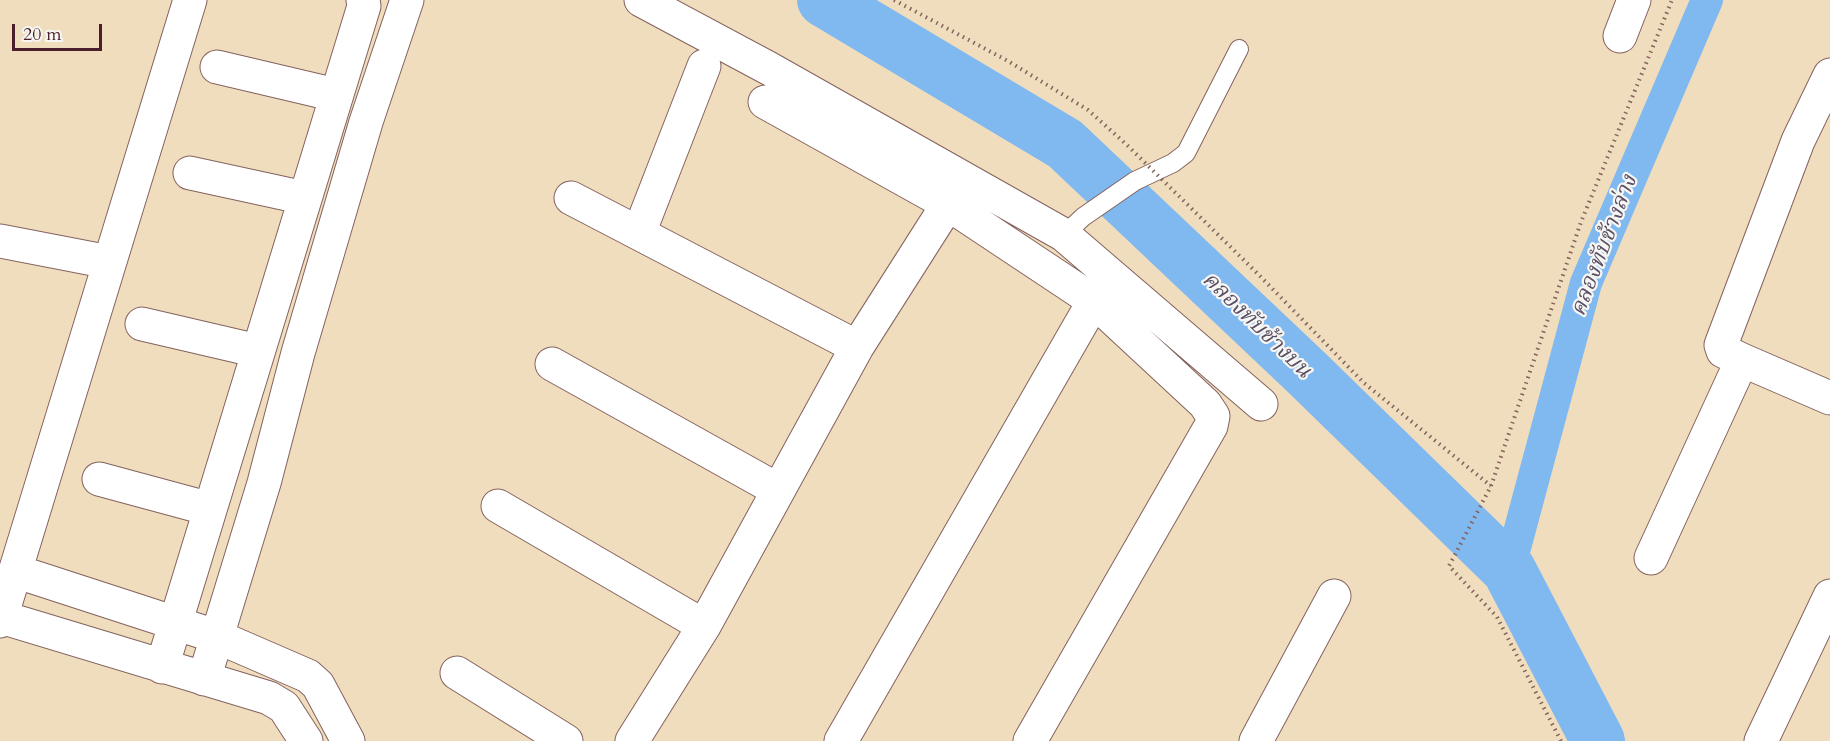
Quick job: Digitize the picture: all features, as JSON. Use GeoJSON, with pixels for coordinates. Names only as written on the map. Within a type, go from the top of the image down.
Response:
{"type":"FeatureCollection","features":[{"type":"Feature","properties":{"kind":"street"},"geometry":{"type":"LineString","coordinates":[[190,0],[1,619],[268,698],[284,707],[306,741]]}},
{"type":"Feature","properties":{"kind":"street"},"geometry":{"type":"LineString","coordinates":[[162,667],[363,0]]}},
{"type":"Feature","properties":{"kind":"street"},"geometry":{"type":"LineString","coordinates":[[204,679],[264,483],[317,287],[366,123],[408,0]]}},
{"type":"Feature","properties":{"kind":"street"},"geometry":{"type":"LineString","coordinates":[[641,0],[1073,226],[1261,404]]}},
{"type":"Feature","properties":{"kind":"street"},"geometry":{"type":"LineString","coordinates":[[1620,36],[1634,0]]}},
{"type":"Feature","properties":{"kind":"street"},"geometry":{"type":"LineString","coordinates":[[639,233],[704,66]]}},
{"type":"Feature","properties":{"kind":"street"},"geometry":{"type":"LineString","coordinates":[[218,68],[336,95]]}},
{"type":"Feature","properties":{"kind":"street"},"geometry":{"type":"LineString","coordinates":[[1830,75],[1798,141],[1721,345],[1723,351],[1830,399]]}},
{"type":"Feature","properties":{"kind":"street"},"geometry":{"type":"LineString","coordinates":[[765,102],[948,204],[1094,301],[1205,404],[1213,416],[1211,426],[1030,741]]}},
{"type":"Feature","properties":{"kind":"street"},"geometry":{"type":"LineString","coordinates":[[190,173],[305,198]]}},
{"type":"Feature","properties":{"kind":"street"},"geometry":{"type":"LineString","coordinates":[[571,198],[857,347]]}},
{"type":"Feature","properties":{"kind":"street"},"geometry":{"type":"LineString","coordinates":[[632,741],[704,626],[857,347],[948,204]]}},
{"type":"Feature","properties":{"kind":"street"},"geometry":{"type":"LineString","coordinates":[[0,241],[109,262]]}},
{"type":"Feature","properties":{"kind":"street"},"geometry":{"type":"LineString","coordinates":[[841,741],[1094,301]]}},
{"type":"Feature","properties":{"kind":"street"},"geometry":{"type":"LineString","coordinates":[[142,324],[258,351]]}},
{"type":"Feature","properties":{"kind":"street"},"geometry":{"type":"LineString","coordinates":[[1651,558],[1742,360]]}},
{"type":"Feature","properties":{"kind":"street"},"geometry":{"type":"LineString","coordinates":[[552,364],[778,490]]}},
{"type":"Feature","properties":{"kind":"street"},"geometry":{"type":"LineString","coordinates":[[99,479],[210,509]]}},
{"type":"Feature","properties":{"kind":"street"},"geometry":{"type":"LineString","coordinates":[[498,506],[704,626]]}},
{"type":"Feature","properties":{"kind":"street"},"geometry":{"type":"LineString","coordinates":[[15,571],[218,637],[308,676],[318,685],[348,741]]}},
{"type":"Feature","properties":{"kind":"street"},"geometry":{"type":"LineString","coordinates":[[1256,741],[1334,596]]}},
{"type":"Feature","properties":{"kind":"street"},"geometry":{"type":"LineString","coordinates":[[1761,741],[1830,596]]}},
{"type":"Feature","properties":{"kind":"street"},"geometry":{"type":"LineString","coordinates":[[457,673],[566,741]]}},
{"type":"Feature","properties":{"kind":"lane"},"geometry":{"type":"LineString","coordinates":[[1073,226],[1135,181],[1173,163],[1186,153],[1239,49]]}},
{"type":"Feature","properties":{"kind":"path"},"geometry":{"type":"LineString","coordinates":[[894,0],[1008,61],[1088,110],[1177,194],[1364,384],[1491,486]]}},
{"type":"Feature","properties":{"kind":"path"},"geometry":{"type":"LineString","coordinates":[[1561,741],[1497,617],[1449,566],[1491,486],[1581,222],[1672,0]]}},
{"type":"Feature","properties":{"kind":"waterway","name":"คลองทับช้างบน"},"geometry":{"type":"LineString","coordinates":[[824,0],[1065,144],[1307,373],[1509,570],[1598,741]]}},
{"type":"Feature","properties":{"kind":"waterway","name":"คลองทับช้างล่าง"},"geometry":{"type":"LineString","coordinates":[[1509,570],[1586,283],[1707,0]]}}]}
